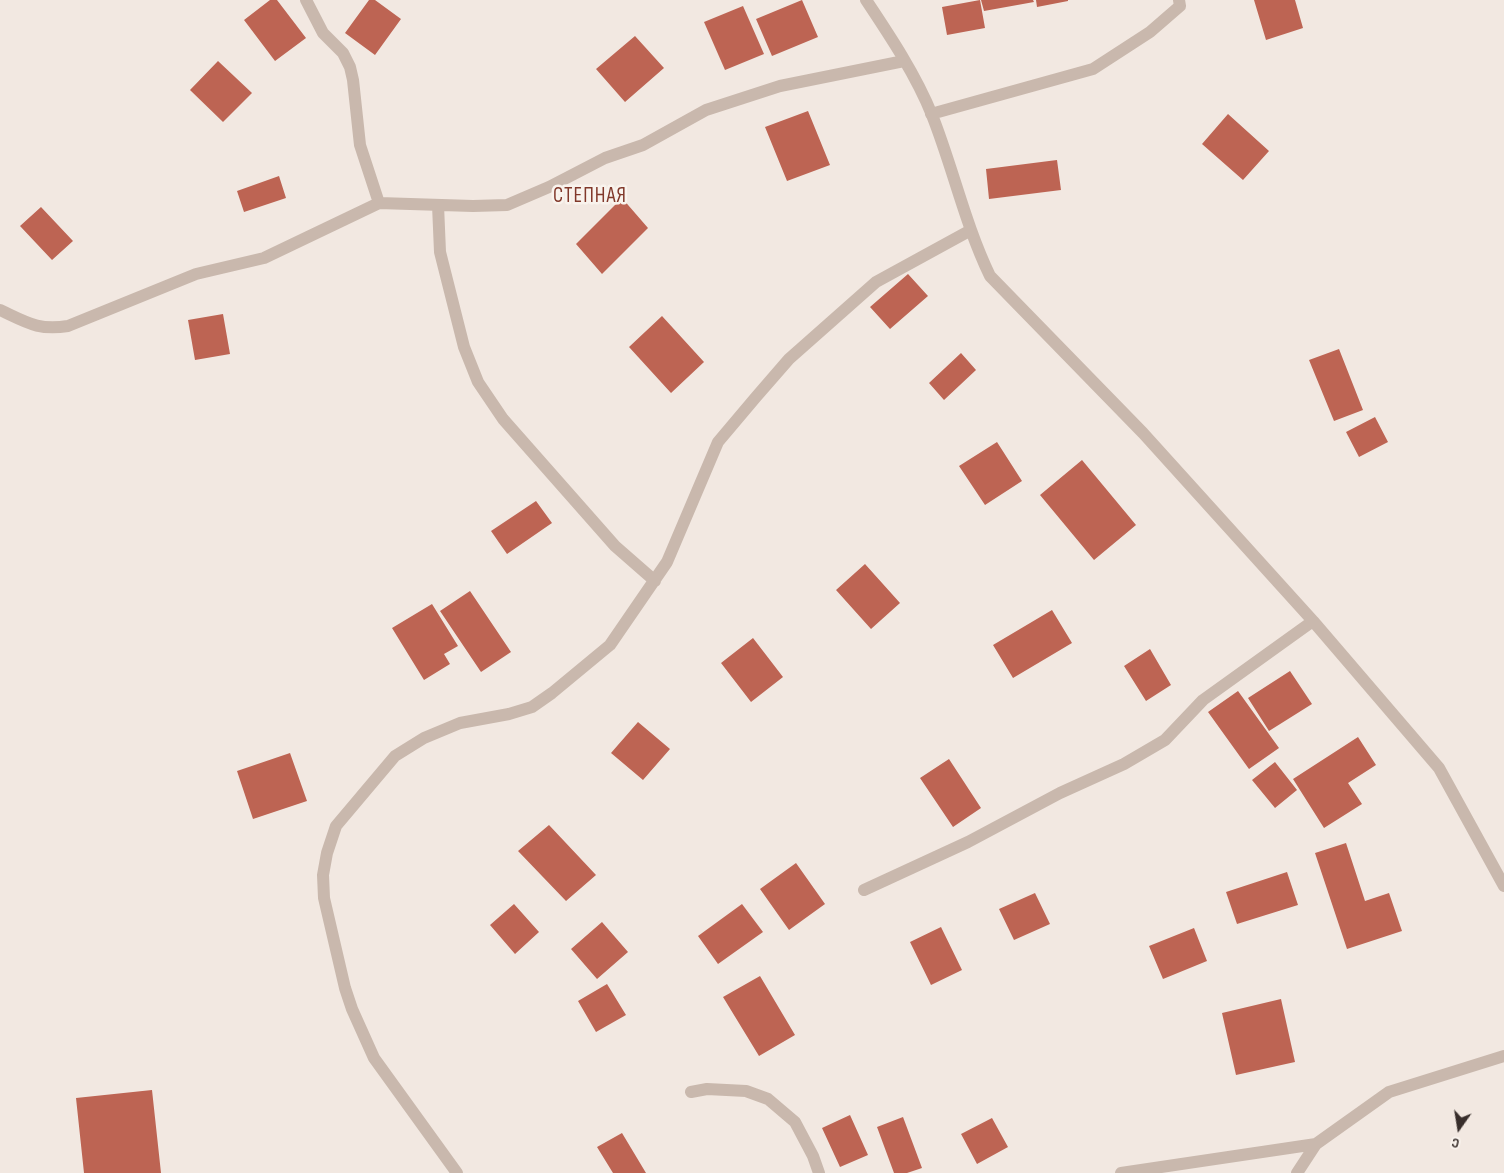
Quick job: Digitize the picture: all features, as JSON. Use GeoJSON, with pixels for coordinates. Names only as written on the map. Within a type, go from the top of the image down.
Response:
{"type":"FeatureCollection","features":[{"type":"Feature","properties":{"kind":"street"},"geometry":{"type":"LineString","coordinates":[[306,0],[323,33],[343,53],[350,67],[360,145],[379,203]]}},
{"type":"Feature","properties":{"kind":"street"},"geometry":{"type":"LineString","coordinates":[[866,0],[888,33],[932,114],[979,253],[990,276],[1143,433],[1312,621],[1439,768],[1504,886]]}},
{"type":"Feature","properties":{"kind":"street"},"geometry":{"type":"LineString","coordinates":[[932,114],[1093,69],[1150,32],[1180,6],[1179,0]]}},
{"type":"Feature","properties":{"kind":"street"},"geometry":{"type":"LineString","coordinates":[[0,310],[36,327],[54,328],[68,326],[196,274],[264,258],[379,203],[507,205],[549,187],[605,158],[643,145],[706,110],[780,86],[904,61]]}},
{"type":"Feature","properties":{"kind":"street"},"geometry":{"type":"LineString","coordinates":[[438,204],[440,252],[464,347],[478,382],[503,419],[609,539],[655,581]]}},
{"type":"Feature","properties":{"kind":"street"},"geometry":{"type":"LineString","coordinates":[[457,1173],[374,1058],[347,995],[324,898],[323,875],[327,853],[336,826],[395,756],[424,738],[460,723],[509,714],[532,707],[610,645],[667,562],[718,442],[789,359],[876,282],[971,230]]}},
{"type":"Feature","properties":{"kind":"street"},"geometry":{"type":"LineString","coordinates":[[864,890],[968,842],[1060,793],[1124,764],[1165,740],[1203,700],[1312,621]]}},
{"type":"Feature","properties":{"kind":"street"},"geometry":{"type":"LineString","coordinates":[[1297,1173],[1316,1144],[1389,1092],[1504,1056]]}},
{"type":"Feature","properties":{"kind":"street"},"geometry":{"type":"LineString","coordinates":[[691,1092],[707,1089],[746,1091],[768,1099],[795,1122],[820,1173]]}},
{"type":"Feature","properties":{"kind":"street"},"geometry":{"type":"LineString","coordinates":[[1121,1173],[1316,1144]]}},
{"type":"Feature","properties":{"kind":"building"},"geometry":{"type":"Polygon","coordinates":[[[270,0],[277,0],[306,38],[275,61],[244,20],[270,0]]]}},
{"type":"Feature","properties":{"kind":"building"},"geometry":{"type":"Polygon","coordinates":[[[369,0],[375,0],[401,19],[375,55],[345,33],[369,0]]]}},
{"type":"Feature","properties":{"kind":"building"},"geometry":{"type":"Polygon","coordinates":[[[802,0],[818,37],[772,56],[756,19],[802,0]]]}},
{"type":"Feature","properties":{"kind":"building"},"geometry":{"type":"Polygon","coordinates":[[[980,0],[985,28],[947,35],[942,7],[980,0]]]}},
{"type":"Feature","properties":{"kind":"building"},"geometry":{"type":"Polygon","coordinates":[[[981,0],[1033,0],[1034,2],[984,11],[981,0]]]}},
{"type":"Feature","properties":{"kind":"building"},"geometry":{"type":"Polygon","coordinates":[[[1036,0],[1068,0],[1068,1],[1037,7],[1036,0]]]}},
{"type":"Feature","properties":{"kind":"building"},"geometry":{"type":"Polygon","coordinates":[[[1254,0],[1295,0],[1303,28],[1266,40],[1254,0]]]}},
{"type":"Feature","properties":{"kind":"building"},"geometry":{"type":"Polygon","coordinates":[[[743,6],[764,54],[725,70],[704,22],[743,6]]]}},
{"type":"Feature","properties":{"kind":"building"},"geometry":{"type":"Polygon","coordinates":[[[635,36],[664,68],[625,102],[596,69],[635,36]]]}},
{"type":"Feature","properties":{"kind":"building"},"geometry":{"type":"Polygon","coordinates":[[[218,61],[252,93],[223,122],[190,90],[218,61]]]}},
{"type":"Feature","properties":{"kind":"building"},"geometry":{"type":"Polygon","coordinates":[[[808,111],[830,165],[787,181],[765,127],[808,111]]]}},
{"type":"Feature","properties":{"kind":"building"},"geometry":{"type":"Polygon","coordinates":[[[1228,114],[1269,151],[1243,180],[1202,144],[1228,114]]]}},
{"type":"Feature","properties":{"kind":"building"},"geometry":{"type":"Polygon","coordinates":[[[1057,160],[1061,190],[989,199],[986,169],[1057,160]]]}},
{"type":"Feature","properties":{"kind":"building"},"geometry":{"type":"Polygon","coordinates":[[[279,176],[286,198],[244,212],[237,191],[279,176]]]}},
{"type":"Feature","properties":{"kind":"building"},"geometry":{"type":"Polygon","coordinates":[[[622,198],[648,228],[602,274],[576,244],[622,198]]]}},
{"type":"Feature","properties":{"kind":"building"},"geometry":{"type":"Polygon","coordinates":[[[41,207],[73,241],[52,260],[20,226],[41,207]]]}},
{"type":"Feature","properties":{"kind":"building"},"geometry":{"type":"Polygon","coordinates":[[[908,274],[928,296],[890,329],[870,307],[908,274]]]}},
{"type":"Feature","properties":{"kind":"building"},"geometry":{"type":"Polygon","coordinates":[[[223,314],[230,354],[195,360],[188,320],[223,314]]]}},
{"type":"Feature","properties":{"kind":"building"},"geometry":{"type":"Polygon","coordinates":[[[662,316],[704,362],[671,393],[629,347],[662,316]]]}},
{"type":"Feature","properties":{"kind":"building"},"geometry":{"type":"Polygon","coordinates":[[[1339,349],[1363,410],[1334,421],[1309,360],[1339,349]]]}},
{"type":"Feature","properties":{"kind":"building"},"geometry":{"type":"Polygon","coordinates":[[[961,353],[976,370],[944,400],[929,383],[961,353]]]}},
{"type":"Feature","properties":{"kind":"building"},"geometry":{"type":"Polygon","coordinates":[[[1375,417],[1388,442],[1359,457],[1346,432],[1375,417]]]}},
{"type":"Feature","properties":{"kind":"building"},"geometry":{"type":"Polygon","coordinates":[[[997,442],[1022,481],[985,505],[959,466],[997,442]]]}},
{"type":"Feature","properties":{"kind":"building"},"geometry":{"type":"Polygon","coordinates":[[[1082,460],[1136,525],[1094,560],[1040,495],[1082,460]]]}},
{"type":"Feature","properties":{"kind":"building"},"geometry":{"type":"Polygon","coordinates":[[[536,501],[552,523],[507,554],[491,531],[536,501]]]}},
{"type":"Feature","properties":{"kind":"building"},"geometry":{"type":"Polygon","coordinates":[[[865,564],[900,603],[871,629],[836,590],[865,564]]]}},
{"type":"Feature","properties":{"kind":"building"},"geometry":{"type":"Polygon","coordinates":[[[470,591],[511,652],[481,672],[440,611],[470,591]]]}},
{"type":"Feature","properties":{"kind":"building"},"geometry":{"type":"Polygon","coordinates":[[[432,604],[458,646],[444,654],[450,664],[424,680],[392,628],[432,604]]]}},
{"type":"Feature","properties":{"kind":"building"},"geometry":{"type":"Polygon","coordinates":[[[1052,610],[1072,643],[1013,678],[993,645],[1052,610]]]}},
{"type":"Feature","properties":{"kind":"building"},"geometry":{"type":"Polygon","coordinates":[[[753,638],[783,677],[751,702],[721,663],[753,638]]]}},
{"type":"Feature","properties":{"kind":"building"},"geometry":{"type":"Polygon","coordinates":[[[1150,649],[1171,685],[1146,701],[1124,666],[1150,649]]]}},
{"type":"Feature","properties":{"kind":"building"},"geometry":{"type":"Polygon","coordinates":[[[1290,671],[1312,704],[1269,731],[1248,698],[1290,671]]]}},
{"type":"Feature","properties":{"kind":"building"},"geometry":{"type":"Polygon","coordinates":[[[1238,691],[1279,748],[1249,769],[1208,712],[1238,691]]]}},
{"type":"Feature","properties":{"kind":"building"},"geometry":{"type":"Polygon","coordinates":[[[638,722],[670,749],[643,780],[611,753],[638,722]]]}},
{"type":"Feature","properties":{"kind":"building"},"geometry":{"type":"Polygon","coordinates":[[[1358,737],[1376,765],[1348,783],[1362,804],[1324,828],[1293,779],[1358,737]]]}},
{"type":"Feature","properties":{"kind":"building"},"geometry":{"type":"Polygon","coordinates":[[[290,753],[307,801],[253,819],[237,771],[290,753]]]}},
{"type":"Feature","properties":{"kind":"building"},"geometry":{"type":"Polygon","coordinates":[[[949,759],[981,808],[953,827],[920,778],[949,759]]]}},
{"type":"Feature","properties":{"kind":"building"},"geometry":{"type":"Polygon","coordinates":[[[1275,762],[1297,790],[1275,808],[1252,780],[1275,762]]]}},
{"type":"Feature","properties":{"kind":"building"},"geometry":{"type":"Polygon","coordinates":[[[549,825],[596,875],[566,901],[518,851],[549,825]]]}},
{"type":"Feature","properties":{"kind":"building"},"geometry":{"type":"Polygon","coordinates":[[[1346,843],[1365,901],[1389,893],[1402,931],[1347,949],[1315,853],[1346,843]]]}},
{"type":"Feature","properties":{"kind":"building"},"geometry":{"type":"Polygon","coordinates":[[[796,863],[825,904],[789,930],[760,889],[796,863]]]}},
{"type":"Feature","properties":{"kind":"building"},"geometry":{"type":"Polygon","coordinates":[[[1287,872],[1298,905],[1237,924],[1226,892],[1287,872]]]}},
{"type":"Feature","properties":{"kind":"building"},"geometry":{"type":"Polygon","coordinates":[[[1035,893],[1050,924],[1014,940],[999,909],[1035,893]]]}},
{"type":"Feature","properties":{"kind":"building"},"geometry":{"type":"Polygon","coordinates":[[[514,904],[539,932],[515,954],[490,925],[514,904]]]}},
{"type":"Feature","properties":{"kind":"building"},"geometry":{"type":"Polygon","coordinates":[[[742,904],[763,932],[718,964],[698,936],[742,904]]]}},
{"type":"Feature","properties":{"kind":"building"},"geometry":{"type":"Polygon","coordinates":[[[602,922],[628,952],[597,979],[571,949],[602,922]]]}},
{"type":"Feature","properties":{"kind":"building"},"geometry":{"type":"Polygon","coordinates":[[[941,927],[962,970],[931,985],[910,942],[941,927]]]}},
{"type":"Feature","properties":{"kind":"building"},"geometry":{"type":"Polygon","coordinates":[[[1194,928],[1207,961],[1163,979],[1149,946],[1194,928]]]}},
{"type":"Feature","properties":{"kind":"building"},"geometry":{"type":"Polygon","coordinates":[[[760,976],[795,1035],[759,1056],[723,997],[760,976]]]}},
{"type":"Feature","properties":{"kind":"building"},"geometry":{"type":"Polygon","coordinates":[[[607,984],[626,1015],[596,1032],[578,1001],[607,984]]]}},
{"type":"Feature","properties":{"kind":"building"},"geometry":{"type":"Polygon","coordinates":[[[1281,999],[1295,1062],[1236,1075],[1222,1013],[1281,999]]]}},
{"type":"Feature","properties":{"kind":"building"},"geometry":{"type":"Polygon","coordinates":[[[152,1090],[161,1173],[84,1173],[76,1098],[152,1090]]]}},
{"type":"Feature","properties":{"kind":"building"},"geometry":{"type":"Polygon","coordinates":[[[850,1115],[868,1155],[840,1167],[822,1128],[850,1115]]]}},
{"type":"Feature","properties":{"kind":"building"},"geometry":{"type":"Polygon","coordinates":[[[903,1117],[922,1168],[907,1173],[894,1173],[877,1127],[903,1117]]]}},
{"type":"Feature","properties":{"kind":"building"},"geometry":{"type":"Polygon","coordinates":[[[992,1118],[1008,1147],[977,1164],[961,1134],[992,1118]]]}},
{"type":"Feature","properties":{"kind":"building"},"geometry":{"type":"Polygon","coordinates":[[[622,1133],[646,1173],[613,1173],[597,1147],[622,1133]]]}},
{"type":"Feature","properties":{"kind":"district","name":"СТЕПНАЯ"},"geometry":{"type":"Point","coordinates":[590,197]}}]}
